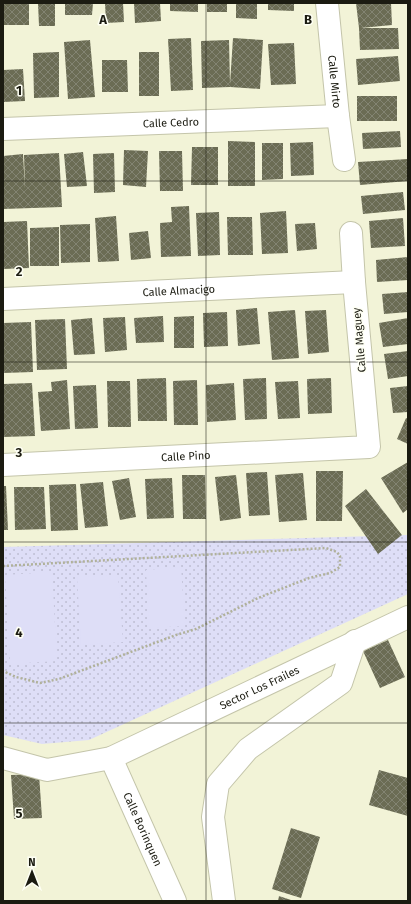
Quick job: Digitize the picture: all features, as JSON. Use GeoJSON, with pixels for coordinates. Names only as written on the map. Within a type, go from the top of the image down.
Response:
{"type":"FeatureCollection","features":[{"type":"Feature","properties":{"kind":"street","name":"Calle Mirto"},"geometry":{"type":"LineString","coordinates":[[326,3],[344,160]]}},
{"type":"Feature","properties":{"kind":"street","name":"Calle Cedro"},"geometry":{"type":"LineString","coordinates":[[3,129],[338,116]]}},
{"type":"Feature","properties":{"kind":"street","name":"Calle Maguey"},"geometry":{"type":"LineString","coordinates":[[351,233],[369,448]]}},
{"type":"Feature","properties":{"kind":"street","name":"Calle Almacigo"},"geometry":{"type":"LineString","coordinates":[[3,299],[354,282]]}},
{"type":"Feature","properties":{"kind":"street","name":"Calle Pino"},"geometry":{"type":"LineString","coordinates":[[3,465],[369,448]]}},
{"type":"Feature","properties":{"kind":"street","name":"Sector Los Frailes"},"geometry":{"type":"LineString","coordinates":[[3,758],[47,770],[111,758],[408,617]]}},
{"type":"Feature","properties":{"kind":"street"},"geometry":{"type":"LineString","coordinates":[[224,901],[213,817],[218,784],[248,749],[341,683],[355,641]]}},
{"type":"Feature","properties":{"kind":"street","name":"Calle Borinquen"},"geometry":{"type":"LineString","coordinates":[[111,758],[175,901]]}},
{"type":"Feature","properties":{"kind":"path"},"geometry":{"type":"LineString","coordinates":[[3,566],[326,548],[337,552],[340,556],[340,567],[330,573],[309,578],[258,598],[196,629],[176,635],[59,679],[40,683],[16,677],[3,671]]}},
{"type":"Feature","properties":{"kind":"shaded area"},"geometry":{"type":"Polygon","coordinates":[[[408,535],[408,594],[89,740],[42,744],[3,735],[3,547],[408,535]]]}},
{"type":"Feature","properties":{"kind":"shaded area"},"geometry":{"type":"Polygon","coordinates":[[[181,567],[185,626],[149,628],[146,570],[181,567]]]}},
{"type":"Feature","properties":{"kind":"shaded area"},"geometry":{"type":"Polygon","coordinates":[[[52,572],[57,661],[10,664],[5,575],[52,572]]]}},
{"type":"Feature","properties":{"kind":"shaded area"},"geometry":{"type":"Polygon","coordinates":[[[118,575],[123,642],[81,645],[77,577],[118,575]]]}},
{"type":"Feature","properties":{"kind":"building"},"geometry":{"type":"Polygon","coordinates":[[[3,3],[29,3],[29,25],[3,25],[3,3]]]}},
{"type":"Feature","properties":{"kind":"building"},"geometry":{"type":"Polygon","coordinates":[[[38,3],[55,3],[55,26],[39,26],[38,3]]]}},
{"type":"Feature","properties":{"kind":"building"},"geometry":{"type":"Polygon","coordinates":[[[65,3],[93,3],[92,15],[65,15],[65,3]]]}},
{"type":"Feature","properties":{"kind":"building"},"geometry":{"type":"Polygon","coordinates":[[[105,3],[123,3],[124,22],[106,23],[105,3]]]}},
{"type":"Feature","properties":{"kind":"building"},"geometry":{"type":"Polygon","coordinates":[[[134,3],[160,3],[161,21],[135,23],[134,3]]]}},
{"type":"Feature","properties":{"kind":"building"},"geometry":{"type":"Polygon","coordinates":[[[170,3],[198,3],[198,12],[170,11],[170,3]]]}},
{"type":"Feature","properties":{"kind":"building"},"geometry":{"type":"Polygon","coordinates":[[[207,3],[227,3],[227,12],[207,12],[207,3]]]}},
{"type":"Feature","properties":{"kind":"building"},"geometry":{"type":"Polygon","coordinates":[[[236,3],[257,3],[257,19],[236,18],[236,3]]]}},
{"type":"Feature","properties":{"kind":"building"},"geometry":{"type":"Polygon","coordinates":[[[268,3],[294,3],[294,11],[268,10],[268,3]]]}},
{"type":"Feature","properties":{"kind":"building"},"geometry":{"type":"Polygon","coordinates":[[[356,3],[391,3],[392,25],[361,28],[398,28],[399,49],[360,50],[356,3]]]}},
{"type":"Feature","properties":{"kind":"building"},"geometry":{"type":"Polygon","coordinates":[[[191,38],[193,90],[171,91],[168,39],[191,38]]]}},
{"type":"Feature","properties":{"kind":"building"},"geometry":{"type":"Polygon","coordinates":[[[233,38],[263,40],[260,89],[230,87],[202,88],[201,41],[229,40],[230,84],[233,38]]]}},
{"type":"Feature","properties":{"kind":"building"},"geometry":{"type":"Polygon","coordinates":[[[90,40],[95,97],[68,99],[64,42],[90,40]]]}},
{"type":"Feature","properties":{"kind":"building"},"geometry":{"type":"Polygon","coordinates":[[[294,43],[296,84],[271,85],[268,44],[294,43]]]}},
{"type":"Feature","properties":{"kind":"building"},"geometry":{"type":"Polygon","coordinates":[[[59,52],[59,97],[34,98],[33,53],[59,52]]]}},
{"type":"Feature","properties":{"kind":"building"},"geometry":{"type":"Polygon","coordinates":[[[139,52],[159,52],[159,96],[139,96],[139,52]]]}},
{"type":"Feature","properties":{"kind":"building"},"geometry":{"type":"Polygon","coordinates":[[[398,56],[400,81],[358,85],[356,59],[398,56]]]}},
{"type":"Feature","properties":{"kind":"building"},"geometry":{"type":"Polygon","coordinates":[[[102,60],[127,60],[128,92],[102,92],[102,60]]]}},
{"type":"Feature","properties":{"kind":"building"},"geometry":{"type":"Polygon","coordinates":[[[23,69],[25,101],[3,102],[3,70],[23,69]]]}},
{"type":"Feature","properties":{"kind":"building"},"geometry":{"type":"Polygon","coordinates":[[[357,96],[397,96],[397,121],[357,121],[357,96]]]}},
{"type":"Feature","properties":{"kind":"building"},"geometry":{"type":"Polygon","coordinates":[[[400,131],[401,147],[363,149],[362,133],[400,131]]]}},
{"type":"Feature","properties":{"kind":"building"},"geometry":{"type":"Polygon","coordinates":[[[228,141],[255,142],[255,186],[228,186],[228,141]]]}},
{"type":"Feature","properties":{"kind":"building"},"geometry":{"type":"Polygon","coordinates":[[[313,142],[314,175],[291,176],[290,143],[313,142]]]}},
{"type":"Feature","properties":{"kind":"building"},"geometry":{"type":"Polygon","coordinates":[[[262,143],[283,143],[283,179],[262,180],[262,143]]]}},
{"type":"Feature","properties":{"kind":"building"},"geometry":{"type":"Polygon","coordinates":[[[192,147],[218,147],[218,185],[191,185],[192,147]]]}},
{"type":"Feature","properties":{"kind":"building"},"geometry":{"type":"Polygon","coordinates":[[[124,150],[148,151],[146,187],[123,185],[124,150]]]}},
{"type":"Feature","properties":{"kind":"building"},"geometry":{"type":"Polygon","coordinates":[[[159,151],[182,151],[183,191],[160,191],[159,151]]]}},
{"type":"Feature","properties":{"kind":"building"},"geometry":{"type":"Polygon","coordinates":[[[83,152],[87,186],[67,187],[64,154],[83,152]]]}},
{"type":"Feature","properties":{"kind":"building"},"geometry":{"type":"Polygon","coordinates":[[[59,153],[62,207],[3,209],[3,156],[23,154],[25,189],[24,155],[59,153]]]}},
{"type":"Feature","properties":{"kind":"building"},"geometry":{"type":"Polygon","coordinates":[[[114,153],[115,192],[94,193],[93,154],[114,153]]]}},
{"type":"Feature","properties":{"kind":"building"},"geometry":{"type":"Polygon","coordinates":[[[408,159],[408,181],[360,185],[358,162],[408,159]]]}},
{"type":"Feature","properties":{"kind":"building"},"geometry":{"type":"Polygon","coordinates":[[[403,192],[405,210],[363,214],[361,196],[403,192]]]}},
{"type":"Feature","properties":{"kind":"building"},"geometry":{"type":"Polygon","coordinates":[[[189,206],[191,256],[161,257],[160,223],[172,222],[171,207],[189,206]]]}},
{"type":"Feature","properties":{"kind":"building"},"geometry":{"type":"Polygon","coordinates":[[[286,211],[288,253],[262,254],[260,213],[286,211]]]}},
{"type":"Feature","properties":{"kind":"building"},"geometry":{"type":"Polygon","coordinates":[[[219,212],[220,255],[198,256],[196,213],[219,212]]]}},
{"type":"Feature","properties":{"kind":"building"},"geometry":{"type":"Polygon","coordinates":[[[116,216],[119,261],[98,262],[95,218],[116,216]]]}},
{"type":"Feature","properties":{"kind":"building"},"geometry":{"type":"Polygon","coordinates":[[[227,217],[252,217],[253,255],[228,255],[227,217]]]}},
{"type":"Feature","properties":{"kind":"building"},"geometry":{"type":"Polygon","coordinates":[[[403,218],[405,246],[371,248],[369,221],[403,218]]]}},
{"type":"Feature","properties":{"kind":"building"},"geometry":{"type":"Polygon","coordinates":[[[27,221],[29,268],[3,269],[3,222],[27,221]]]}},
{"type":"Feature","properties":{"kind":"building"},"geometry":{"type":"Polygon","coordinates":[[[315,223],[317,249],[297,251],[295,224],[315,223]]]}},
{"type":"Feature","properties":{"kind":"building"},"geometry":{"type":"Polygon","coordinates":[[[90,224],[90,262],[61,263],[60,225],[90,224]]]}},
{"type":"Feature","properties":{"kind":"building"},"geometry":{"type":"Polygon","coordinates":[[[59,227],[59,266],[30,266],[30,228],[59,227]]]}},
{"type":"Feature","properties":{"kind":"building"},"geometry":{"type":"Polygon","coordinates":[[[148,231],[151,258],[131,260],[129,233],[148,231]]]}},
{"type":"Feature","properties":{"kind":"building"},"geometry":{"type":"Polygon","coordinates":[[[408,257],[408,280],[377,282],[376,260],[408,257]]]}},
{"type":"Feature","properties":{"kind":"building"},"geometry":{"type":"Polygon","coordinates":[[[408,292],[408,312],[384,314],[382,294],[408,292]]]}},
{"type":"Feature","properties":{"kind":"building"},"geometry":{"type":"Polygon","coordinates":[[[257,308],[260,344],[238,346],[236,310],[257,308]]]}},
{"type":"Feature","properties":{"kind":"building"},"geometry":{"type":"Polygon","coordinates":[[[295,310],[299,358],[272,360],[268,312],[295,310]]]}},
{"type":"Feature","properties":{"kind":"building"},"geometry":{"type":"Polygon","coordinates":[[[326,310],[329,352],[308,354],[305,311],[326,310]]]}},
{"type":"Feature","properties":{"kind":"building"},"geometry":{"type":"Polygon","coordinates":[[[227,312],[228,346],[204,347],[203,313],[227,312]]]}},
{"type":"Feature","properties":{"kind":"building"},"geometry":{"type":"Polygon","coordinates":[[[163,316],[164,342],[136,343],[134,318],[163,316]]]}},
{"type":"Feature","properties":{"kind":"building"},"geometry":{"type":"Polygon","coordinates":[[[194,316],[194,348],[174,348],[174,317],[194,316]]]}},
{"type":"Feature","properties":{"kind":"building"},"geometry":{"type":"Polygon","coordinates":[[[125,317],[127,350],[105,352],[103,318],[125,317]]]}},
{"type":"Feature","properties":{"kind":"building"},"geometry":{"type":"Polygon","coordinates":[[[92,318],[95,354],[74,355],[71,320],[92,318]]]}},
{"type":"Feature","properties":{"kind":"building"},"geometry":{"type":"Polygon","coordinates":[[[408,318],[408,344],[383,347],[379,323],[408,318]]]}},
{"type":"Feature","properties":{"kind":"building"},"geometry":{"type":"Polygon","coordinates":[[[65,319],[67,369],[37,370],[35,320],[65,319]]]}},
{"type":"Feature","properties":{"kind":"building"},"geometry":{"type":"Polygon","coordinates":[[[31,322],[33,372],[3,373],[3,323],[31,322]]]}},
{"type":"Feature","properties":{"kind":"building"},"geometry":{"type":"Polygon","coordinates":[[[408,351],[408,376],[388,379],[384,354],[408,351]]]}},
{"type":"Feature","properties":{"kind":"building"},"geometry":{"type":"Polygon","coordinates":[[[166,378],[167,421],[138,421],[137,379],[166,378]]]}},
{"type":"Feature","properties":{"kind":"building"},"geometry":{"type":"Polygon","coordinates":[[[266,378],[267,419],[245,420],[243,379],[266,378]]]}},
{"type":"Feature","properties":{"kind":"building"},"geometry":{"type":"Polygon","coordinates":[[[331,378],[332,413],[308,414],[307,379],[331,378]]]}},
{"type":"Feature","properties":{"kind":"building"},"geometry":{"type":"Polygon","coordinates":[[[67,380],[70,429],[41,431],[38,392],[52,391],[51,382],[67,380]]]}},
{"type":"Feature","properties":{"kind":"building"},"geometry":{"type":"Polygon","coordinates":[[[197,380],[198,425],[174,425],[173,381],[197,380]]]}},
{"type":"Feature","properties":{"kind":"building"},"geometry":{"type":"Polygon","coordinates":[[[107,381],[130,381],[131,427],[108,427],[107,381]]]}},
{"type":"Feature","properties":{"kind":"building"},"geometry":{"type":"Polygon","coordinates":[[[298,381],[300,418],[278,419],[275,382],[298,381]]]}},
{"type":"Feature","properties":{"kind":"building"},"geometry":{"type":"Polygon","coordinates":[[[32,383],[35,436],[3,437],[3,384],[32,383]]]}},
{"type":"Feature","properties":{"kind":"building"},"geometry":{"type":"Polygon","coordinates":[[[234,383],[236,420],[207,422],[206,385],[234,383]]]}},
{"type":"Feature","properties":{"kind":"building"},"geometry":{"type":"Polygon","coordinates":[[[96,385],[98,428],[75,429],[73,386],[96,385]]]}},
{"type":"Feature","properties":{"kind":"building"},"geometry":{"type":"Polygon","coordinates":[[[408,386],[408,412],[393,413],[390,388],[408,386]]]}},
{"type":"Feature","properties":{"kind":"building"},"geometry":{"type":"Polygon","coordinates":[[[406,418],[408,419],[408,444],[397,439],[406,418]]]}},
{"type":"Feature","properties":{"kind":"building"},"geometry":{"type":"Polygon","coordinates":[[[408,462],[408,509],[403,513],[381,478],[408,462]]]}},
{"type":"Feature","properties":{"kind":"building"},"geometry":{"type":"Polygon","coordinates":[[[316,471],[343,471],[342,521],[316,521],[316,471]]]}},
{"type":"Feature","properties":{"kind":"building"},"geometry":{"type":"Polygon","coordinates":[[[267,472],[270,515],[249,516],[246,473],[267,472]]]}},
{"type":"Feature","properties":{"kind":"building"},"geometry":{"type":"Polygon","coordinates":[[[303,473],[307,520],[279,522],[275,475],[303,473]]]}},
{"type":"Feature","properties":{"kind":"building"},"geometry":{"type":"Polygon","coordinates":[[[182,475],[205,475],[206,519],[183,519],[182,475]]]}},
{"type":"Feature","properties":{"kind":"building"},"geometry":{"type":"Polygon","coordinates":[[[236,475],[241,518],[220,521],[215,477],[236,475]]]}},
{"type":"Feature","properties":{"kind":"building"},"geometry":{"type":"Polygon","coordinates":[[[129,478],[136,517],[120,520],[112,481],[129,478]]]}},
{"type":"Feature","properties":{"kind":"building"},"geometry":{"type":"Polygon","coordinates":[[[172,478],[174,518],[147,519],[145,479],[172,478]]]}},
{"type":"Feature","properties":{"kind":"building"},"geometry":{"type":"Polygon","coordinates":[[[103,482],[108,526],[85,528],[80,484],[103,482]]]}},
{"type":"Feature","properties":{"kind":"building"},"geometry":{"type":"Polygon","coordinates":[[[76,484],[78,530],[51,531],[49,485],[76,484]]]}},
{"type":"Feature","properties":{"kind":"building"},"geometry":{"type":"Polygon","coordinates":[[[3,486],[6,486],[8,530],[3,530],[3,486]]]}},
{"type":"Feature","properties":{"kind":"building"},"geometry":{"type":"Polygon","coordinates":[[[14,487],[44,487],[46,529],[15,530],[14,487]]]}},
{"type":"Feature","properties":{"kind":"building"},"geometry":{"type":"Polygon","coordinates":[[[366,489],[402,535],[378,554],[345,506],[366,489]]]}},
{"type":"Feature","properties":{"kind":"building"},"geometry":{"type":"Polygon","coordinates":[[[388,640],[405,677],[380,688],[363,651],[388,640]]]}},
{"type":"Feature","properties":{"kind":"building"},"geometry":{"type":"Polygon","coordinates":[[[379,770],[408,778],[408,816],[369,805],[379,770]]]}},
{"type":"Feature","properties":{"kind":"building"},"geometry":{"type":"Polygon","coordinates":[[[39,774],[42,818],[14,819],[11,775],[39,774]]]}},
{"type":"Feature","properties":{"kind":"building"},"geometry":{"type":"Polygon","coordinates":[[[291,828],[320,837],[301,898],[272,889],[291,828]]]}},
{"type":"Feature","properties":{"kind":"building"},"geometry":{"type":"Polygon","coordinates":[[[279,896],[294,901],[278,901],[279,896]]]}}]}
